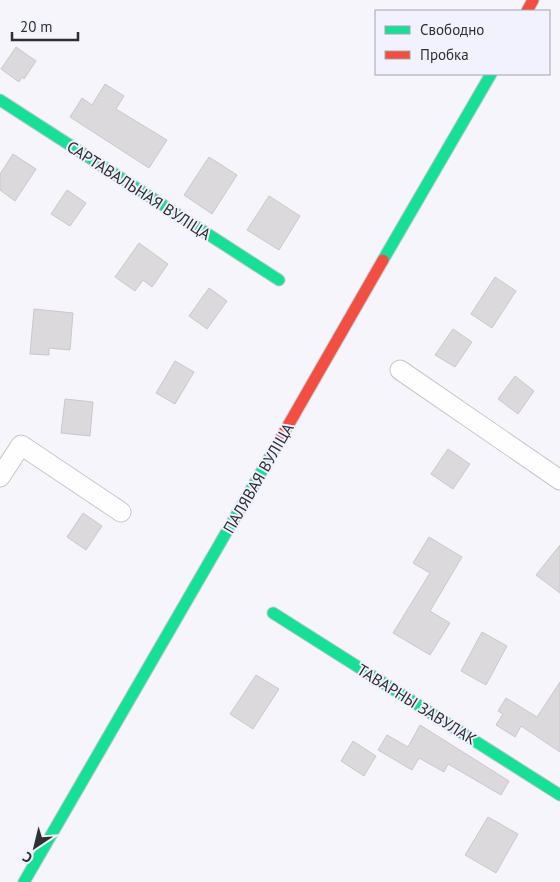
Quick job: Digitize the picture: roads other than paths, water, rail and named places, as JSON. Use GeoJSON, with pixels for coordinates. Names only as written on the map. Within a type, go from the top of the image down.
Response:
{"type":"FeatureCollection","features":[{"type":"Feature","properties":{"kind":"main road","name":"ПАЛЯВАЯ ВУЛІЦА"},"geometry":{"type":"LineString","coordinates":[[24,882],[490,75]]}},
{"type":"Feature","properties":{"kind":"main road","name":"САРТАВАЛЬНАЯ ВУЛІЦА"},"geometry":{"type":"LineString","coordinates":[[0,100],[278,280]]}},
{"type":"Feature","properties":{"kind":"main road","name":"ТАВАРНЫ ЗАВУЛАК"},"geometry":{"type":"LineString","coordinates":[[273,613],[560,795]]}},
{"type":"Feature","properties":{"kind":"street"},"geometry":{"type":"LineString","coordinates":[[400,370],[560,480]]}},
{"type":"Feature","properties":{"kind":"street"},"geometry":{"type":"LineString","coordinates":[[0,477],[21,445],[121,512]]}}]}
